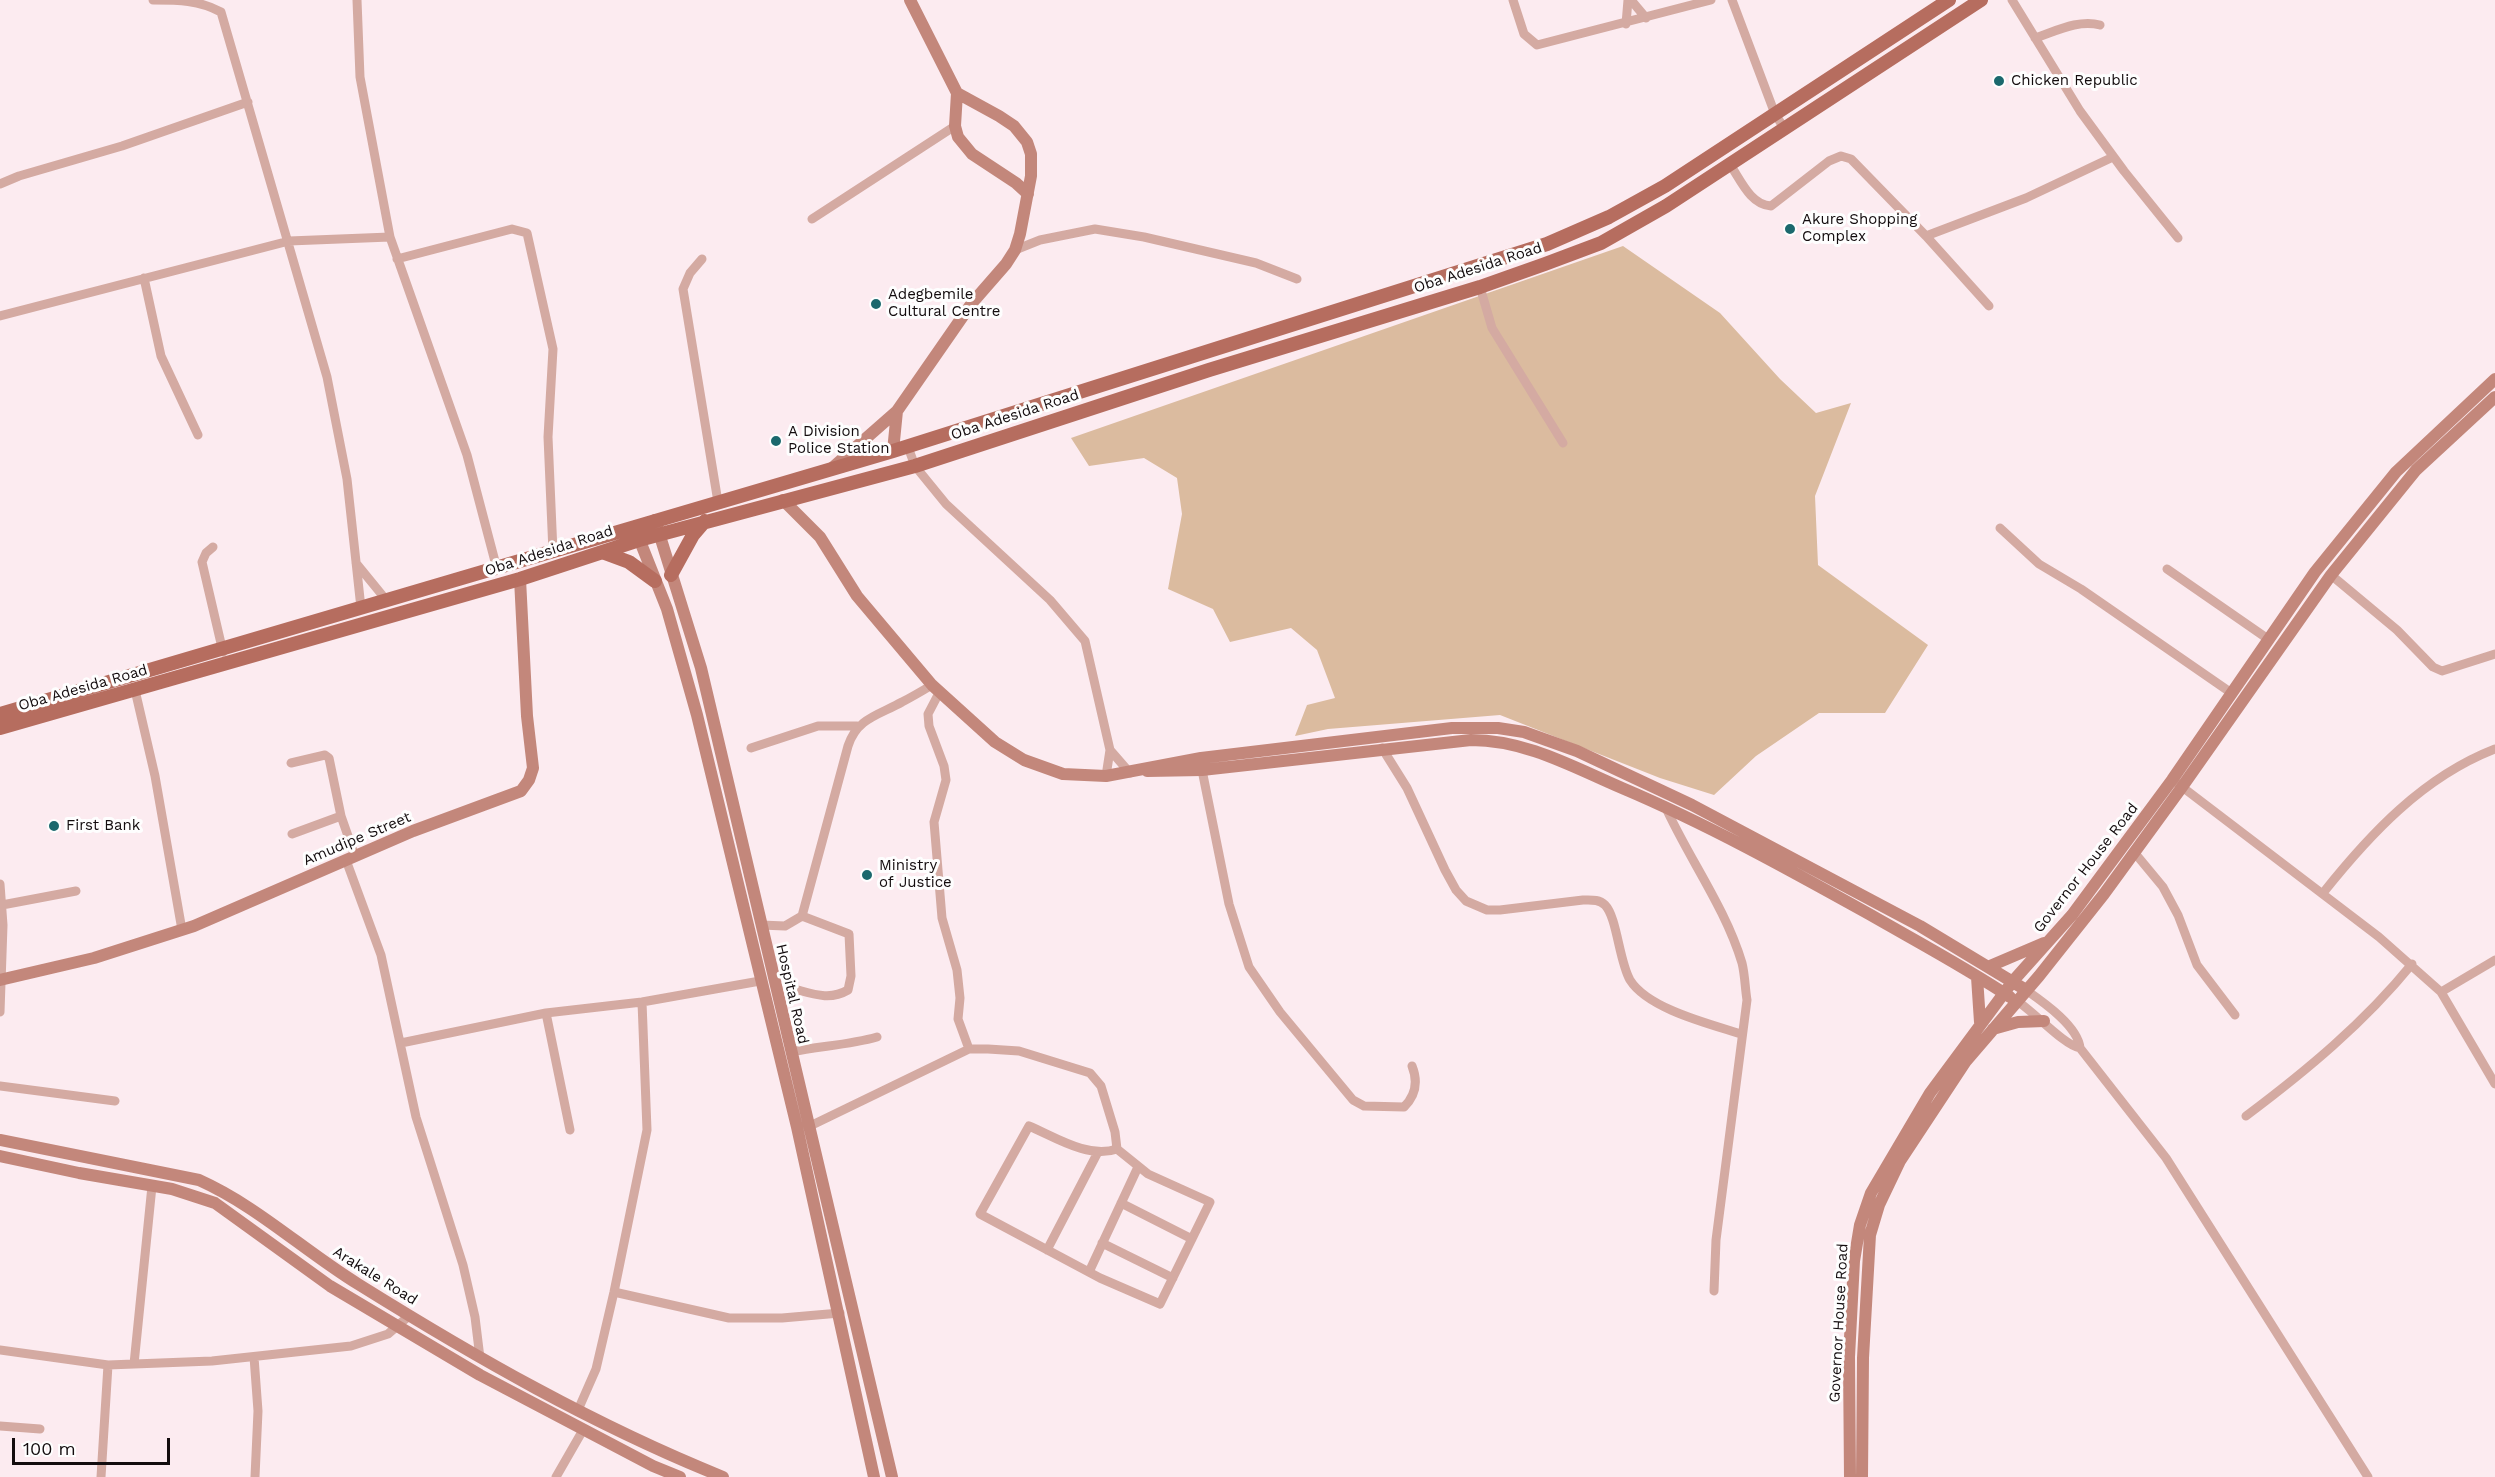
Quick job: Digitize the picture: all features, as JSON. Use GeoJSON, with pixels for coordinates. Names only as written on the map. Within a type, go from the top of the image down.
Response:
{"type":"FeatureCollection","features":[{"type":"Feature","properties":{"kind":"main road","name":"Oba Adesida Road"},"geometry":{"type":"LineString","coordinates":[[0,728],[520,579],[602,552],[637,533],[655,520],[908,447],[1547,244],[1609,217],[1665,186],[1949,0]]}},
{"type":"Feature","properties":{"kind":"main road","name":"Oba Adesida Road"},"geometry":{"type":"LineString","coordinates":[[0,714],[553,552],[637,533],[659,534],[915,466],[1228,363],[1480,287],[1600,243],[1731,166],[1784,128],[1982,0]]}},
{"type":"Feature","properties":{"kind":"main road"},"geometry":{"type":"LineString","coordinates":[[671,575],[688,542],[706,521]]}},
{"type":"Feature","properties":{"kind":"main road"},"geometry":{"type":"LineString","coordinates":[[602,552],[629,562],[655,581]]}},
{"type":"Feature","properties":{"kind":"street"},"geometry":{"type":"LineString","coordinates":[[153,0],[192,1],[207,4],[221,12],[289,241],[338,428],[347,479],[361,608]]}},
{"type":"Feature","properties":{"kind":"street"},"geometry":{"type":"LineString","coordinates":[[357,0],[360,77],[390,237],[467,455],[497,569]]}},
{"type":"Feature","properties":{"kind":"street"},"geometry":{"type":"LineString","coordinates":[[910,0],[957,93],[955,126],[966,148],[1028,194]]}},
{"type":"Feature","properties":{"kind":"street"},"geometry":{"type":"LineString","coordinates":[[1513,0],[1524,34],[1537,45],[1626,24],[1711,0]]}},
{"type":"Feature","properties":{"kind":"street"},"geometry":{"type":"LineString","coordinates":[[1626,24],[1629,0]]}},
{"type":"Feature","properties":{"kind":"street"},"geometry":{"type":"LineString","coordinates":[[1629,0],[1646,18]]}},
{"type":"Feature","properties":{"kind":"street"},"geometry":{"type":"LineString","coordinates":[[1732,0],[1775,114],[1784,128]]}},
{"type":"Feature","properties":{"kind":"street"},"geometry":{"type":"LineString","coordinates":[[2012,0],[2080,111],[2113,157],[2178,238]]}},
{"type":"Feature","properties":{"kind":"street"},"geometry":{"type":"LineString","coordinates":[[2035,38],[2075,25],[2091,22],[2100,25]]}},
{"type":"Feature","properties":{"kind":"street"},"geometry":{"type":"LineString","coordinates":[[831,469],[897,411],[972,303],[1015,250],[1028,194],[1031,154],[1023,135],[999,116],[957,93]]}},
{"type":"Feature","properties":{"kind":"street"},"geometry":{"type":"LineString","coordinates":[[0,184],[19,176],[122,146],[248,102]]}},
{"type":"Feature","properties":{"kind":"street"},"geometry":{"type":"LineString","coordinates":[[812,219],[955,126]]}},
{"type":"Feature","properties":{"kind":"street"},"geometry":{"type":"LineString","coordinates":[[1731,166],[1754,200],[1763,206],[1771,206],[1829,161],[1841,156],[1851,159],[1926,236],[1989,306]]}},
{"type":"Feature","properties":{"kind":"street"},"geometry":{"type":"LineString","coordinates":[[1926,236],[2026,198],[2113,157]]}},
{"type":"Feature","properties":{"kind":"street"},"geometry":{"type":"LineString","coordinates":[[397,259],[512,229],[527,233],[553,350],[548,437],[553,552]]}},
{"type":"Feature","properties":{"kind":"street"},"geometry":{"type":"LineString","coordinates":[[1015,250],[1040,240],[1095,229],[1144,237],[1256,263],[1297,279]]}},
{"type":"Feature","properties":{"kind":"street"},"geometry":{"type":"LineString","coordinates":[[0,316],[289,241],[390,237]]}},
{"type":"Feature","properties":{"kind":"street"},"geometry":{"type":"LineString","coordinates":[[702,259],[690,273],[682,289],[718,502]]}},
{"type":"Feature","properties":{"kind":"street"},"geometry":{"type":"LineString","coordinates":[[144,278],[162,356],[198,435]]}},
{"type":"Feature","properties":{"kind":"street"},"geometry":{"type":"LineString","coordinates":[[1480,287],[1492,328],[1563,443]]}},
{"type":"Feature","properties":{"kind":"street","name":"Governor House Road"},"geometry":{"type":"LineString","coordinates":[[1862,1477],[1866,1287],[1874,1220],[1900,1161],[1966,1061],[2026,990],[2134,852],[2177,784],[2230,692],[2315,572],[2396,472],[2495,379]]}},
{"type":"Feature","properties":{"kind":"street","name":"Governor House Road"},"geometry":{"type":"LineString","coordinates":[[1850,1477],[1849,1357],[1854,1261],[1860,1225],[1871,1193],[1929,1093],[1980,1022],[2072,915],[2177,784],[2331,575],[2416,470],[2495,397]]}},
{"type":"Feature","properties":{"kind":"street"},"geometry":{"type":"LineString","coordinates":[[893,451],[897,411]]}},
{"type":"Feature","properties":{"kind":"street"},"geometry":{"type":"LineString","coordinates":[[908,447],[915,466],[946,504],[1050,600],[1078,630],[1088,653],[1110,750],[1106,776]]}},
{"type":"Feature","properties":{"kind":"street"},"geometry":{"type":"LineString","coordinates":[[783,500],[820,537],[857,596],[935,689],[995,742],[1024,760],[1063,774],[1106,776],[1136,772],[1202,770],[1382,748],[1490,740],[1524,747],[1576,766],[1665,806],[1815,885],[2004,993],[2044,1021],[2070,1045],[2080,1048]]}},
{"type":"Feature","properties":{"kind":"street","name":"Hospital Road"},"geometry":{"type":"LineString","coordinates":[[655,520],[700,668],[892,1477]]}},
{"type":"Feature","properties":{"kind":"street"},"geometry":{"type":"LineString","coordinates":[[2000,528],[2039,564],[2081,589],[2230,692]]}},
{"type":"Feature","properties":{"kind":"street","name":"Hospital Road"},"geometry":{"type":"LineString","coordinates":[[637,533],[678,645],[697,715],[840,1313],[873,1473]]}},
{"type":"Feature","properties":{"kind":"street"},"geometry":{"type":"LineString","coordinates":[[213,547],[202,562],[225,664]]}},
{"type":"Feature","properties":{"kind":"street"},"geometry":{"type":"LineString","coordinates":[[356,563],[387,601]]}},
{"type":"Feature","properties":{"kind":"street"},"geometry":{"type":"LineString","coordinates":[[2167,569],[2268,639]]}},
{"type":"Feature","properties":{"kind":"street"},"geometry":{"type":"LineString","coordinates":[[2331,575],[2370,607],[2433,667],[2442,671],[2495,654]]}},
{"type":"Feature","properties":{"kind":"street","name":"Amudipe Street"},"geometry":{"type":"LineString","coordinates":[[1,979],[94,958],[182,930],[412,831],[520,791],[530,780],[533,768],[527,716],[520,579]]}},
{"type":"Feature","properties":{"kind":"street"},"geometry":{"type":"LineString","coordinates":[[760,925],[785,926],[802,916],[848,746],[857,726],[868,718],[935,689]]}},
{"type":"Feature","properties":{"kind":"street"},"geometry":{"type":"LineString","coordinates":[[935,689],[928,714],[929,726],[944,766],[946,780],[934,822],[942,918],[957,970],[960,998],[958,1019],[969,1048]]}},
{"type":"Feature","properties":{"kind":"street"},"geometry":{"type":"LineString","coordinates":[[135,690],[155,777],[182,930]]}},
{"type":"Feature","properties":{"kind":"street"},"geometry":{"type":"LineString","coordinates":[[751,748],[818,726],[857,726]]}},
{"type":"Feature","properties":{"kind":"street"},"geometry":{"type":"LineString","coordinates":[[1136,772],[1155,765],[1201,758],[1452,728],[1498,728],[1524,732],[1595,759],[1692,805],[1900,915],[1990,966],[2060,1016],[2078,1038],[2080,1048],[2166,1158],[2368,1477]]}},
{"type":"Feature","properties":{"kind":"street"},"geometry":{"type":"LineString","coordinates":[[1382,748],[1407,788],[1444,870],[1466,901],[1487,910],[1596,900],[1604,904],[1611,913],[1617,947],[1636,987],[1684,1016],[1741,1034]]}},
{"type":"Feature","properties":{"kind":"street"},"geometry":{"type":"LineString","coordinates":[[2323,893],[2361,845],[2407,803],[2443,774],[2495,749]]}},
{"type":"Feature","properties":{"kind":"street"},"geometry":{"type":"LineString","coordinates":[[1110,750],[1136,772]]}},
{"type":"Feature","properties":{"kind":"street"},"geometry":{"type":"LineString","coordinates":[[291,763],[327,756],[350,858],[381,955],[416,1117],[463,1264],[475,1317],[480,1358]]}},
{"type":"Feature","properties":{"kind":"street"},"geometry":{"type":"LineString","coordinates":[[1202,770],[1237,935],[1248,967],[1353,1100],[1364,1106],[1404,1107],[1415,1087],[1416,1077],[1412,1066]]}},
{"type":"Feature","properties":{"kind":"street"},"geometry":{"type":"LineString","coordinates":[[2177,784],[2323,893],[2412,964],[2441,992],[2495,1084]]}},
{"type":"Feature","properties":{"kind":"street"},"geometry":{"type":"LineString","coordinates":[[1665,806],[1682,845],[1720,910],[1742,964],[1747,1000],[1716,1240],[1714,1291]]}},
{"type":"Feature","properties":{"kind":"street"},"geometry":{"type":"LineString","coordinates":[[292,834],[341,816]]}},
{"type":"Feature","properties":{"kind":"street"},"geometry":{"type":"LineString","coordinates":[[2134,852],[2163,887],[2178,915],[2197,965],[2235,1015]]}},
{"type":"Feature","properties":{"kind":"street"},"geometry":{"type":"LineString","coordinates":[[0,884],[2,905],[0,1012]]}},
{"type":"Feature","properties":{"kind":"street"},"geometry":{"type":"LineString","coordinates":[[2,905],[76,891]]}},
{"type":"Feature","properties":{"kind":"street"},"geometry":{"type":"LineString","coordinates":[[798,990],[821,996],[838,996],[848,990],[851,976],[849,934],[802,916]]}},
{"type":"Feature","properties":{"kind":"street"},"geometry":{"type":"LineString","coordinates":[[1990,966],[2048,942]]}},
{"type":"Feature","properties":{"kind":"street"},"geometry":{"type":"LineString","coordinates":[[2441,992],[2495,960]]}},
{"type":"Feature","properties":{"kind":"street"},"geometry":{"type":"LineString","coordinates":[[2246,1116],[2315,1064],[2376,1006],[2412,964]]}},
{"type":"Feature","properties":{"kind":"street"},"geometry":{"type":"LineString","coordinates":[[1977,977],[1980,1022]]}},
{"type":"Feature","properties":{"kind":"street"},"geometry":{"type":"LineString","coordinates":[[401,1042],[546,1012],[642,1002],[760,981]]}},
{"type":"Feature","properties":{"kind":"street"},"geometry":{"type":"LineString","coordinates":[[578,1410],[596,1369],[647,1130],[642,1002]]}},
{"type":"Feature","properties":{"kind":"street"},"geometry":{"type":"LineString","coordinates":[[546,1012],[570,1130]]}},
{"type":"Feature","properties":{"kind":"street"},"geometry":{"type":"LineString","coordinates":[[1992,1029],[2018,1022],[2044,1021]]}},
{"type":"Feature","properties":{"kind":"street"},"geometry":{"type":"LineString","coordinates":[[791,1052],[831,1045],[853,1044],[877,1036]]}},
{"type":"Feature","properties":{"kind":"street"},"geometry":{"type":"LineString","coordinates":[[808,1127],[969,1048],[1019,1051],[1090,1073],[1101,1086],[1115,1132],[1117,1149],[1138,1167],[1210,1202],[1160,1304],[1089,1272],[980,1214],[1029,1126],[1084,1149],[1098,1152],[1117,1149]]}},
{"type":"Feature","properties":{"kind":"street"},"geometry":{"type":"LineString","coordinates":[[0,1086],[115,1101]]}},
{"type":"Feature","properties":{"kind":"street","name":"Arakale Road"},"geometry":{"type":"LineString","coordinates":[[0,1140],[199,1180],[254,1209],[312,1254],[480,1358],[648,1447],[723,1477]]}},
{"type":"Feature","properties":{"kind":"street"},"geometry":{"type":"LineString","coordinates":[[1047,1250],[1098,1152]]}},
{"type":"Feature","properties":{"kind":"street","name":"Arakale Road"},"geometry":{"type":"LineString","coordinates":[[0,1156],[195,1194],[215,1203],[241,1219],[311,1274],[398,1327],[480,1375],[583,1430],[681,1477]]}},
{"type":"Feature","properties":{"kind":"street"},"geometry":{"type":"LineString","coordinates":[[1089,1272],[1138,1167]]}},
{"type":"Feature","properties":{"kind":"street"},"geometry":{"type":"LineString","coordinates":[[134,1364],[152,1186]]}},
{"type":"Feature","properties":{"kind":"street"},"geometry":{"type":"LineString","coordinates":[[1121,1203],[1192,1239]]}},
{"type":"Feature","properties":{"kind":"street"},"geometry":{"type":"LineString","coordinates":[[1102,1243],[1173,1278]]}},
{"type":"Feature","properties":{"kind":"street"},"geometry":{"type":"LineString","coordinates":[[614,1292],[729,1318],[782,1318],[840,1313]]}},
{"type":"Feature","properties":{"kind":"street"},"geometry":{"type":"LineString","coordinates":[[0,1350],[108,1365],[254,1357],[351,1346],[376,1340],[398,1327],[410,1316]]}},
{"type":"Feature","properties":{"kind":"street"},"geometry":{"type":"LineString","coordinates":[[254,1357],[258,1411],[255,1477]]}},
{"type":"Feature","properties":{"kind":"street"},"geometry":{"type":"LineString","coordinates":[[102,1477],[108,1365]]}},
{"type":"Feature","properties":{"kind":"street"},"geometry":{"type":"LineString","coordinates":[[0,1426],[40,1429]]}},
{"type":"Feature","properties":{"kind":"street"},"geometry":{"type":"LineString","coordinates":[[556,1477],[583,1430]]}},
{"type":"Feature","properties":{"kind":"shaded area"},"geometry":{"type":"Polygon","coordinates":[[[1623,246],[1720,313],[1780,379],[1816,413],[1851,403],[1815,496],[1818,565],[1928,645],[1885,713],[1819,713],[1756,756],[1714,795],[1660,778],[1500,715],[1328,729],[1295,736],[1307,705],[1335,698],[1317,650],[1291,628],[1230,642],[1213,609],[1168,589],[1182,514],[1177,478],[1144,458],[1089,466],[1071,438],[1623,246]]]}},
{"type":"Feature","properties":{"kind":"place","name":"Chicken Republic"},"geometry":{"type":"Point","coordinates":[1999,81]}},
{"type":"Feature","properties":{"kind":"place","name":"Akure Shopping Complex"},"geometry":{"type":"Point","coordinates":[1790,229]}},
{"type":"Feature","properties":{"kind":"place","name":"Adegbemile Cultural Centre"},"geometry":{"type":"Point","coordinates":[876,304]}},
{"type":"Feature","properties":{"kind":"place","name":"A Division Police Station"},"geometry":{"type":"Point","coordinates":[776,441]}},
{"type":"Feature","properties":{"kind":"place","name":"First Bank"},"geometry":{"type":"Point","coordinates":[54,826]}},
{"type":"Feature","properties":{"kind":"place","name":"Ministry of Justice"},"geometry":{"type":"Point","coordinates":[867,875]}}]}
